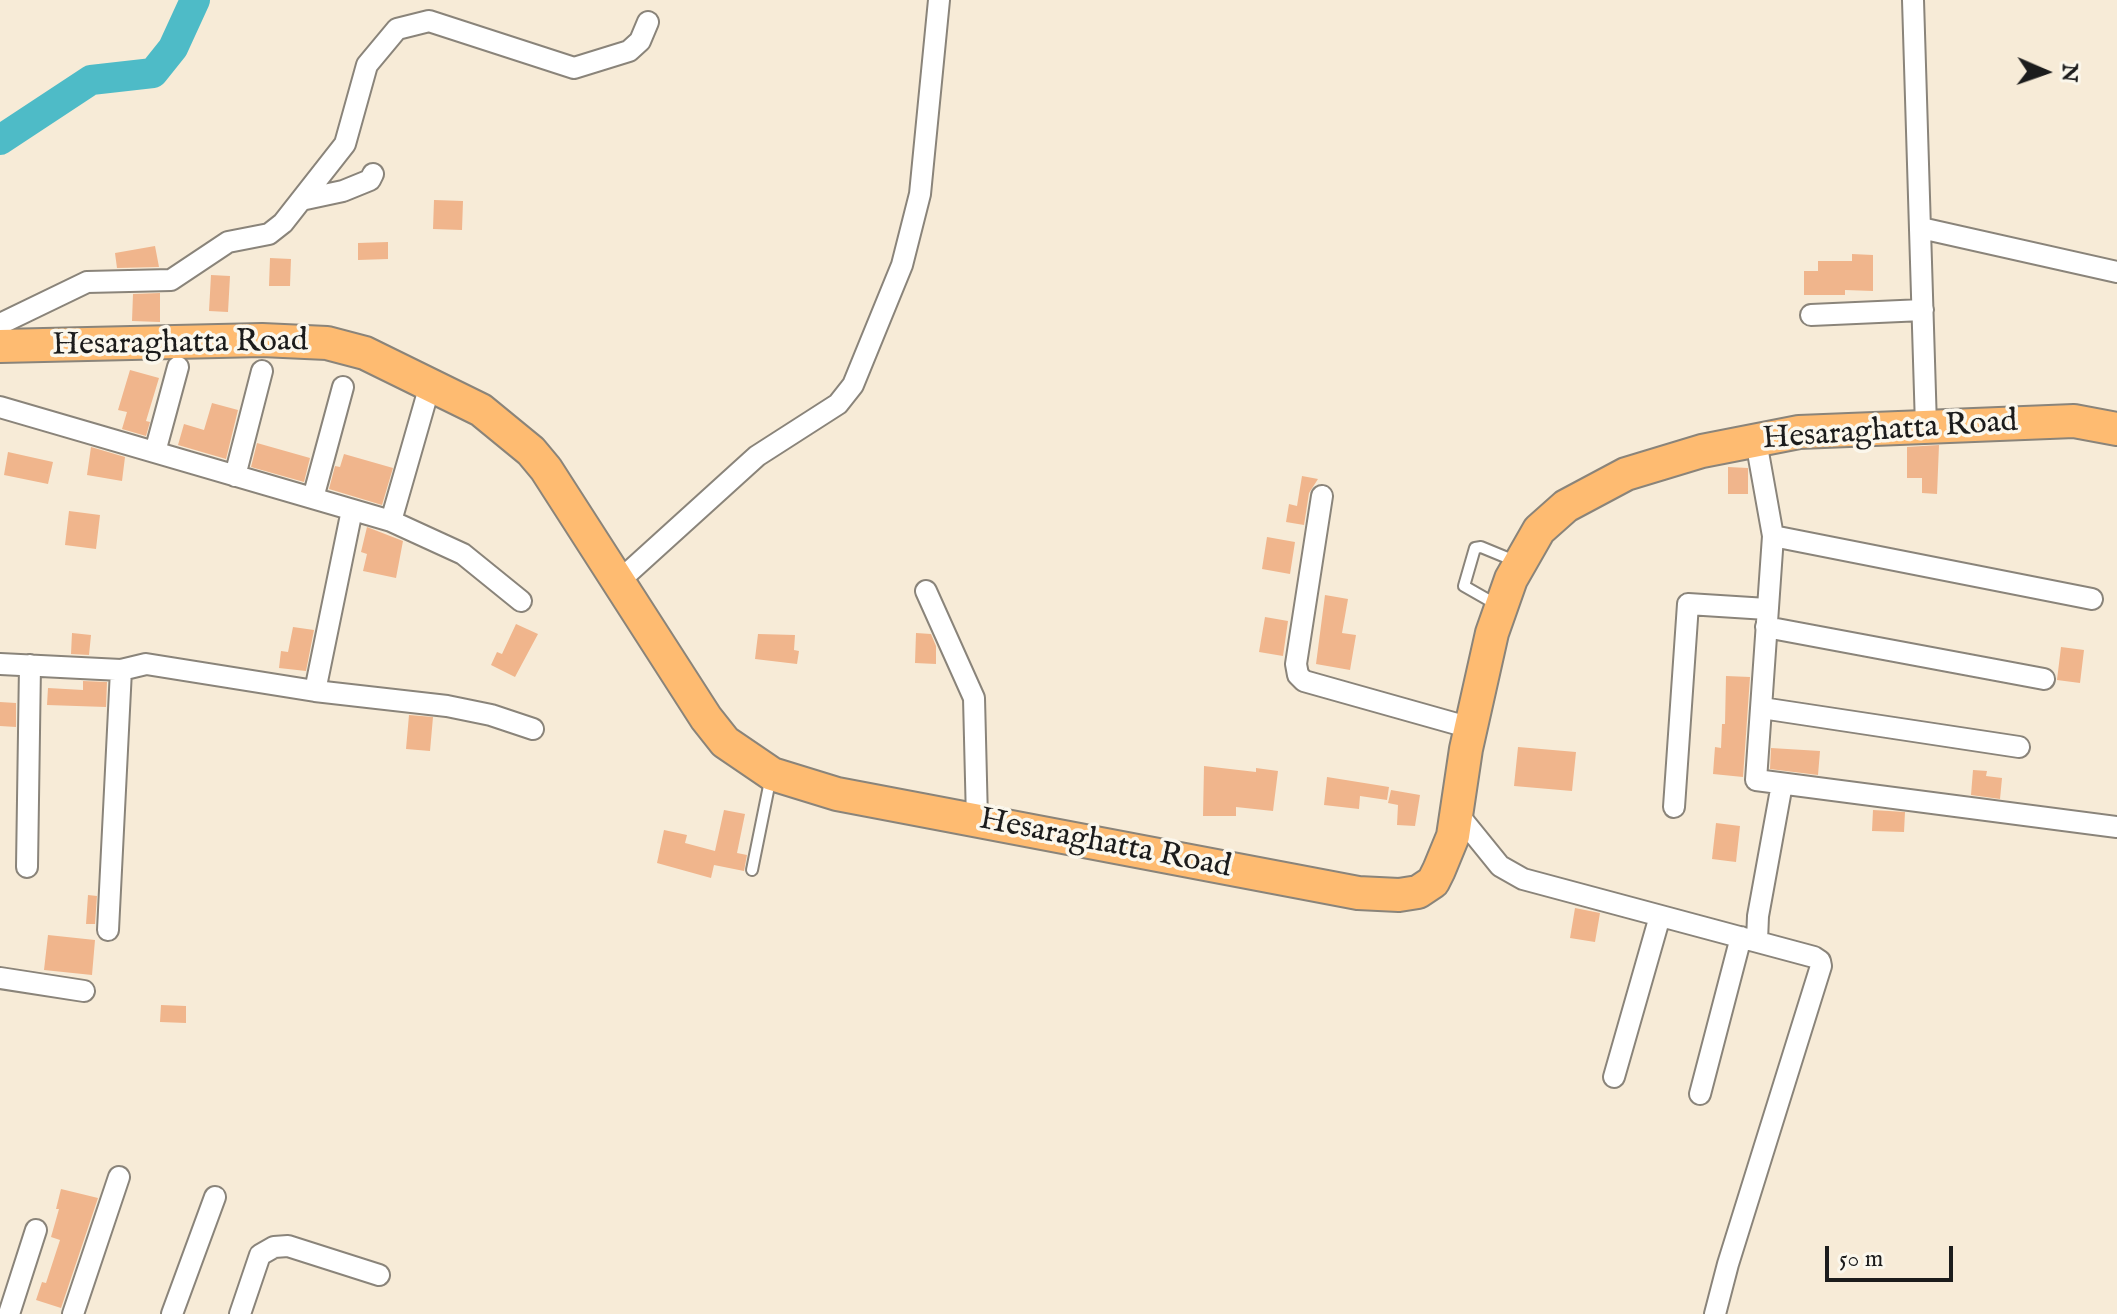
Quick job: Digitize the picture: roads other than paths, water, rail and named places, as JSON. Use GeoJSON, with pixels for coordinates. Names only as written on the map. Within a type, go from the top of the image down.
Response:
{"type":"FeatureCollection","features":[{"type":"Feature","properties":{"kind":"main road","name":"Hesaraghatta Road"},"geometry":{"type":"LineString","coordinates":[[0,346],[262,340],[327,343],[365,353],[481,410],[531,451],[546,469],[706,718],[725,742],[772,774],[824,791],[1358,893],[1399,895],[1418,892],[1433,882],[1453,836],[1471,728],[1492,633],[1519,563],[1539,530],[1566,506],[1626,474],[1687,455],[1799,432],[2074,421],[2117,429]]}},
{"type":"Feature","properties":{"kind":"street"},"geometry":{"type":"LineString","coordinates":[[618,582],[757,456],[838,404],[853,385],[902,265],[920,194],[939,0]]}},
{"type":"Feature","properties":{"kind":"street"},"geometry":{"type":"LineString","coordinates":[[1913,0],[1926,426]]}},
{"type":"Feature","properties":{"kind":"street"},"geometry":{"type":"LineString","coordinates":[[0,324],[87,282],[171,280],[228,242],[269,234],[283,223],[345,144],[367,65],[397,29],[429,21],[574,68],[629,51],[640,41],[648,22]]}},
{"type":"Feature","properties":{"kind":"street"},"geometry":{"type":"LineString","coordinates":[[301,200],[343,191],[370,180],[373,174]]}},
{"type":"Feature","properties":{"kind":"street"},"geometry":{"type":"LineString","coordinates":[[1921,228],[2117,272]]}},
{"type":"Feature","properties":{"kind":"street"},"geometry":{"type":"LineString","coordinates":[[1811,315],[1923,310]]}},
{"type":"Feature","properties":{"kind":"street"},"geometry":{"type":"LineString","coordinates":[[155,452],[178,367]]}},
{"type":"Feature","properties":{"kind":"street"},"geometry":{"type":"LineString","coordinates":[[235,476],[262,371]]}},
{"type":"Feature","properties":{"kind":"street"},"geometry":{"type":"LineString","coordinates":[[391,521],[430,385]]}},
{"type":"Feature","properties":{"kind":"street"},"geometry":{"type":"LineString","coordinates":[[313,498],[343,387]]}},
{"type":"Feature","properties":{"kind":"street"},"geometry":{"type":"LineString","coordinates":[[0,407],[391,521],[463,554],[521,601]]}},
{"type":"Feature","properties":{"kind":"street"},"geometry":{"type":"LineString","coordinates":[[1756,441],[1773,536],[1756,780],[2117,827]]}},
{"type":"Feature","properties":{"kind":"street"},"geometry":{"type":"LineString","coordinates":[[1322,496],[1296,664],[1298,675],[1304,681],[1471,728]]}},
{"type":"Feature","properties":{"kind":"street"},"geometry":{"type":"LineString","coordinates":[[315,691],[352,510]]}},
{"type":"Feature","properties":{"kind":"street"},"geometry":{"type":"LineString","coordinates":[[1773,536],[2092,599]]}},
{"type":"Feature","properties":{"kind":"street"},"geometry":{"type":"LineString","coordinates":[[926,591],[974,698],[977,820]]}},
{"type":"Feature","properties":{"kind":"street"},"geometry":{"type":"LineString","coordinates":[[1674,807],[1688,604],[2044,679]]}},
{"type":"Feature","properties":{"kind":"street"},"geometry":{"type":"LineString","coordinates":[[0,664],[121,670],[146,664],[315,691],[447,706],[491,715],[533,729]]}},
{"type":"Feature","properties":{"kind":"street"},"geometry":{"type":"LineString","coordinates":[[27,867],[30,665]]}},
{"type":"Feature","properties":{"kind":"street"},"geometry":{"type":"LineString","coordinates":[[108,930],[121,670]]}},
{"type":"Feature","properties":{"kind":"street"},"geometry":{"type":"LineString","coordinates":[[1762,708],[2019,747]]}},
{"type":"Feature","properties":{"kind":"street"},"geometry":{"type":"LineString","coordinates":[[1700,1094],[1758,916],[1782,784]]}},
{"type":"Feature","properties":{"kind":"street"},"geometry":{"type":"LineString","coordinates":[[1457,813],[1500,866],[1523,879],[1820,961],[1715,1314]]}},
{"type":"Feature","properties":{"kind":"street"},"geometry":{"type":"LineString","coordinates":[[1614,1077],[1660,916]]}},
{"type":"Feature","properties":{"kind":"street"},"geometry":{"type":"LineString","coordinates":[[0,978],[84,991]]}},
{"type":"Feature","properties":{"kind":"street"},"geometry":{"type":"LineString","coordinates":[[73,1314],[119,1177]]}},
{"type":"Feature","properties":{"kind":"street"},"geometry":{"type":"LineString","coordinates":[[172,1314],[215,1197]]}},
{"type":"Feature","properties":{"kind":"street"},"geometry":{"type":"LineString","coordinates":[[9,1314],[36,1230]]}},
{"type":"Feature","properties":{"kind":"street"},"geometry":{"type":"LineString","coordinates":[[244,1313],[260,1255],[274,1247],[288,1246],[379,1275]]}},
{"type":"Feature","properties":{"kind":"lane"},"geometry":{"type":"LineString","coordinates":[[1501,607],[1464,586],[1475,548],[1481,547],[1519,563]]}},
{"type":"Feature","properties":{"kind":"lane"},"geometry":{"type":"LineString","coordinates":[[752,870],[772,774]]}},
{"type":"Feature","properties":{"kind":"waterway"},"geometry":{"type":"LineString","coordinates":[[0,140],[91,80],[153,73],[173,48],[195,0]]}}]}
